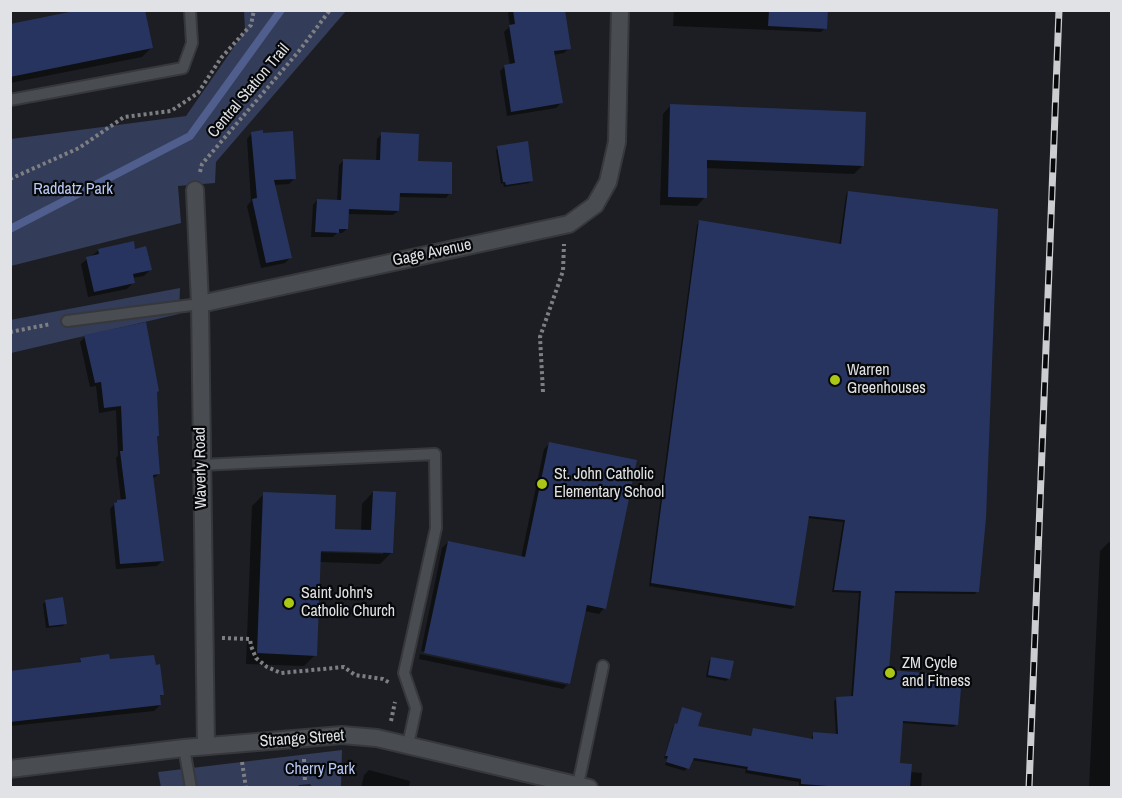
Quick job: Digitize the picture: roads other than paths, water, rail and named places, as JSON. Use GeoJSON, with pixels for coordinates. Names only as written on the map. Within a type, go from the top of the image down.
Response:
{"type":"FeatureCollection","features":[{"type":"Feature","properties":{"kind":"street","name":"Gage Avenue"},"geometry":{"type":"LineString","coordinates":[[200,304],[569,224],[595,204],[608,182],[617,142],[620,10]]}},
{"type":"Feature","properties":{"kind":"street","name":"Waverly Road"},"geometry":{"type":"LineString","coordinates":[[195,190],[200,304],[206,746]]}},
{"type":"Feature","properties":{"kind":"street","name":"Strange Street"},"geometry":{"type":"LineString","coordinates":[[10,769],[184,747],[342,735],[377,738],[584,786]]}},
{"type":"Feature","properties":{"kind":"lane"},"geometry":{"type":"LineString","coordinates":[[10,100],[183,68],[192,43],[190,10]]}},
{"type":"Feature","properties":{"kind":"lane","name":"Gage Avenue"},"geometry":{"type":"LineString","coordinates":[[67,321],[200,304]]}},
{"type":"Feature","properties":{"kind":"lane"},"geometry":{"type":"LineString","coordinates":[[201,465],[435,454],[436,528],[404,673],[416,708],[408,746]]}},
{"type":"Feature","properties":{"kind":"lane"},"geometry":{"type":"LineString","coordinates":[[584,786],[603,666]]}},
{"type":"Feature","properties":{"kind":"lane"},"geometry":{"type":"LineString","coordinates":[[184,747],[190,788]]}},
{"type":"Feature","properties":{"kind":"waterway"},"geometry":{"type":"LineString","coordinates":[[10,229],[190,136],[281,10]]}},
{"type":"Feature","properties":{"kind":"railway"},"geometry":{"type":"LineString","coordinates":[[1029,788],[1059,10]]}},
{"type":"Feature","properties":{"kind":"place","name":"Warren Greenhouses"},"geometry":{"type":"Point","coordinates":[835,380]}},
{"type":"Feature","properties":{"kind":"place","name":"St. John Catholic Elementary School"},"geometry":{"type":"Point","coordinates":[542,484]}},
{"type":"Feature","properties":{"kind":"place","name":"Saint John's Catholic Church"},"geometry":{"type":"Point","coordinates":[289,603]}},
{"type":"Feature","properties":{"kind":"place","name":"ZM Cycle and Fitness"},"geometry":{"type":"Point","coordinates":[890,673]}},
{"type":"Feature","properties":{"kind":"park label","name":"Raddatz Park"},"geometry":{"type":"Point","coordinates":[73,190]}},
{"type":"Feature","properties":{"kind":"park label","name":"Cherry Park"},"geometry":{"type":"Point","coordinates":[320,770]}}]}
